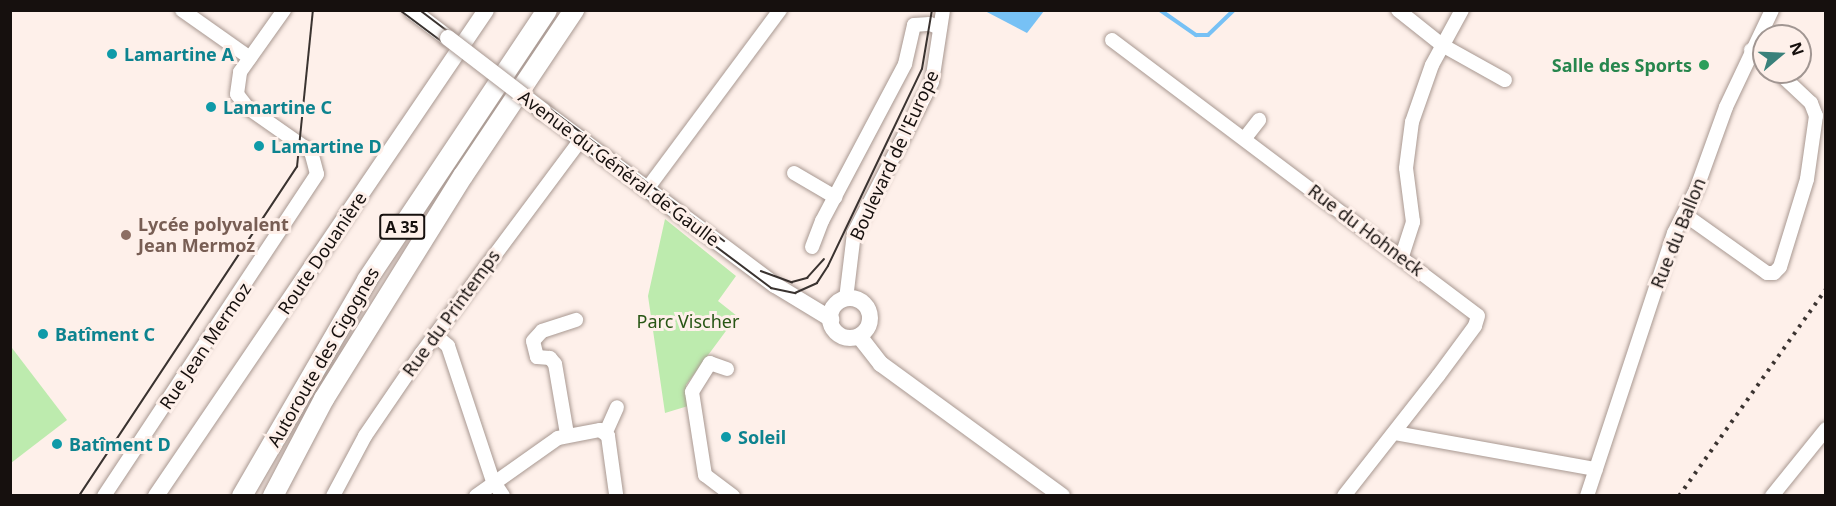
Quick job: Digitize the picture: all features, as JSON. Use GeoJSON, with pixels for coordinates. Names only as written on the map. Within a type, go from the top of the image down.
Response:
{"type":"FeatureCollection","features":[{"type":"Feature","properties":{"kind":"highway","name":"Autoroute des Cigognes"},"geometry":{"type":"LineString","coordinates":[[242,495],[366,280],[547,10]]}},
{"type":"Feature","properties":{"kind":"highway","name":"Autoroute des Cigognes"},"geometry":{"type":"LineString","coordinates":[[273,495],[324,399],[464,176],[574,10]]}},
{"type":"Feature","properties":{"kind":"main road","name":"Route Douanière"},"geometry":{"type":"LineString","coordinates":[[156,495],[486,10]]}},
{"type":"Feature","properties":{"kind":"main road","name":"Avenue du Général de Gaulle"},"geometry":{"type":"LineString","coordinates":[[418,12],[543,111],[790,296],[831,319]]}},
{"type":"Feature","properties":{"kind":"main road"},"geometry":{"type":"LineString","coordinates":[[859,336],[870,322],[869,311],[858,300],[846,299],[833,308],[831,319],[841,335],[859,336],[881,364],[1062,495]]}},
{"type":"Feature","properties":{"kind":"street"},"geometry":{"type":"LineString","coordinates":[[182,10],[250,58],[284,10]]}},
{"type":"Feature","properties":{"kind":"street"},"geometry":{"type":"LineString","coordinates":[[647,189],[780,10]]}},
{"type":"Feature","properties":{"kind":"street","name":"Boulevard de l'Europe"},"geometry":{"type":"LineString","coordinates":[[846,299],[854,233],[932,82],[943,10]]}},
{"type":"Feature","properties":{"kind":"street"},"geometry":{"type":"LineString","coordinates":[[1398,10],[1442,45],[1505,80]]}},
{"type":"Feature","properties":{"kind":"street"},"geometry":{"type":"LineString","coordinates":[[1402,256],[1413,222],[1406,168],[1407,142],[1421,93],[1442,45],[1462,10]]}},
{"type":"Feature","properties":{"kind":"street","name":"Rue du Ballon"},"geometry":{"type":"LineString","coordinates":[[1587,495],[1664,260],[1751,50],[1772,10]]}},
{"type":"Feature","properties":{"kind":"street"},"geometry":{"type":"LineString","coordinates":[[812,247],[835,197],[905,64],[914,26],[930,24],[940,27]]}},
{"type":"Feature","properties":{"kind":"street","name":"Rue du Hohneck"},"geometry":{"type":"LineString","coordinates":[[1112,40],[1475,312],[1475,326],[1395,433]]}},
{"type":"Feature","properties":{"kind":"street","name":"Rue Jean Mermoz"},"geometry":{"type":"LineString","coordinates":[[104,495],[313,183],[317,164],[306,148],[240,101],[236,84],[250,58]]}},
{"type":"Feature","properties":{"kind":"street"},"geometry":{"type":"LineString","coordinates":[[1684,214],[1767,273],[1774,273],[1780,267],[1807,179],[1816,116],[1811,103],[1791,84]]}},
{"type":"Feature","properties":{"kind":"street"},"geometry":{"type":"LineString","coordinates":[[1245,138],[1259,120]]}},
{"type":"Feature","properties":{"kind":"street","name":"Rue du Printemps"},"geometry":{"type":"LineString","coordinates":[[333,495],[365,436],[435,334],[582,138]]}},
{"type":"Feature","properties":{"kind":"street"},"geometry":{"type":"LineString","coordinates":[[794,173],[835,197]]}},
{"type":"Feature","properties":{"kind":"street"},"geometry":{"type":"LineString","coordinates":[[567,434],[555,364],[549,358],[537,357],[532,341],[542,331],[576,320]]}},
{"type":"Feature","properties":{"kind":"street"},"geometry":{"type":"LineString","coordinates":[[435,334],[448,346],[493,481],[503,495]]}},
{"type":"Feature","properties":{"kind":"street"},"geometry":{"type":"LineString","coordinates":[[728,369],[716,362],[706,365],[692,392],[705,475],[731,495]]}},
{"type":"Feature","properties":{"kind":"street"},"geometry":{"type":"LineString","coordinates":[[616,494],[606,432],[617,407]]}},
{"type":"Feature","properties":{"kind":"street"},"geometry":{"type":"LineString","coordinates":[[1772,495],[1826,429]]}},
{"type":"Feature","properties":{"kind":"street"},"geometry":{"type":"LineString","coordinates":[[476,495],[493,481],[567,434],[606,432]]}},
{"type":"Feature","properties":{"kind":"street"},"geometry":{"type":"LineString","coordinates":[[1344,495],[1395,433],[1596,469]]}},
{"type":"Feature","properties":{"kind":"green space","name":"Parc Vischer"},"geometry":{"type":"Polygon","coordinates":[[[665,219],[736,276],[718,301],[737,316],[686,385],[688,406],[665,413],[648,296],[665,219]]]}},
{"type":"Feature","properties":{"kind":"green space"},"geometry":{"type":"Polygon","coordinates":[[[12,348],[67,420],[11,463],[10,349],[12,348]]]}},
{"type":"Feature","properties":{"kind":"water"},"geometry":{"type":"Polygon","coordinates":[[[985,11],[1044,11],[1027,33],[985,11]]]}},
{"type":"Feature","properties":{"kind":"waterway"},"geometry":{"type":"LineString","coordinates":[[1160,10],[1196,35],[1208,35],[1234,10]]}},
{"type":"Feature","properties":{"kind":"tram line"},"geometry":{"type":"LineString","coordinates":[[79,496],[297,167],[313,10]]}},
{"type":"Feature","properties":{"kind":"tram line"},"geometry":{"type":"LineString","coordinates":[[400,10],[771,288],[795,293],[817,283],[828,266],[922,69],[932,10]]}},
{"type":"Feature","properties":{"kind":"tram line"},"geometry":{"type":"LineString","coordinates":[[420,10],[724,241]]}},
{"type":"Feature","properties":{"kind":"tram line"},"geometry":{"type":"LineString","coordinates":[[761,271],[792,282],[807,278],[824,259]]}},
{"type":"Feature","properties":{"kind":"railway"},"geometry":{"type":"LineString","coordinates":[[1679,496],[1826,289]]}},
{"type":"Feature","properties":{"kind":"place","name":"Lamartine A"},"geometry":{"type":"Point","coordinates":[112,54]}},
{"type":"Feature","properties":{"kind":"place","name":"Salle des Sports"},"geometry":{"type":"Point","coordinates":[1704,65]}},
{"type":"Feature","properties":{"kind":"place","name":"Lamartine C"},"geometry":{"type":"Point","coordinates":[211,107]}},
{"type":"Feature","properties":{"kind":"place","name":"Lamartine D"},"geometry":{"type":"Point","coordinates":[259,146]}},
{"type":"Feature","properties":{"kind":"place","name":"Lycée polyvalent Jean Mermoz"},"geometry":{"type":"Point","coordinates":[126,235]}},
{"type":"Feature","properties":{"kind":"place","name":"Batîment C"},"geometry":{"type":"Point","coordinates":[43,334]}},
{"type":"Feature","properties":{"kind":"place","name":"Soleil"},"geometry":{"type":"Point","coordinates":[726,437]}},
{"type":"Feature","properties":{"kind":"place","name":"Batîment D"},"geometry":{"type":"Point","coordinates":[57,444]}}]}
